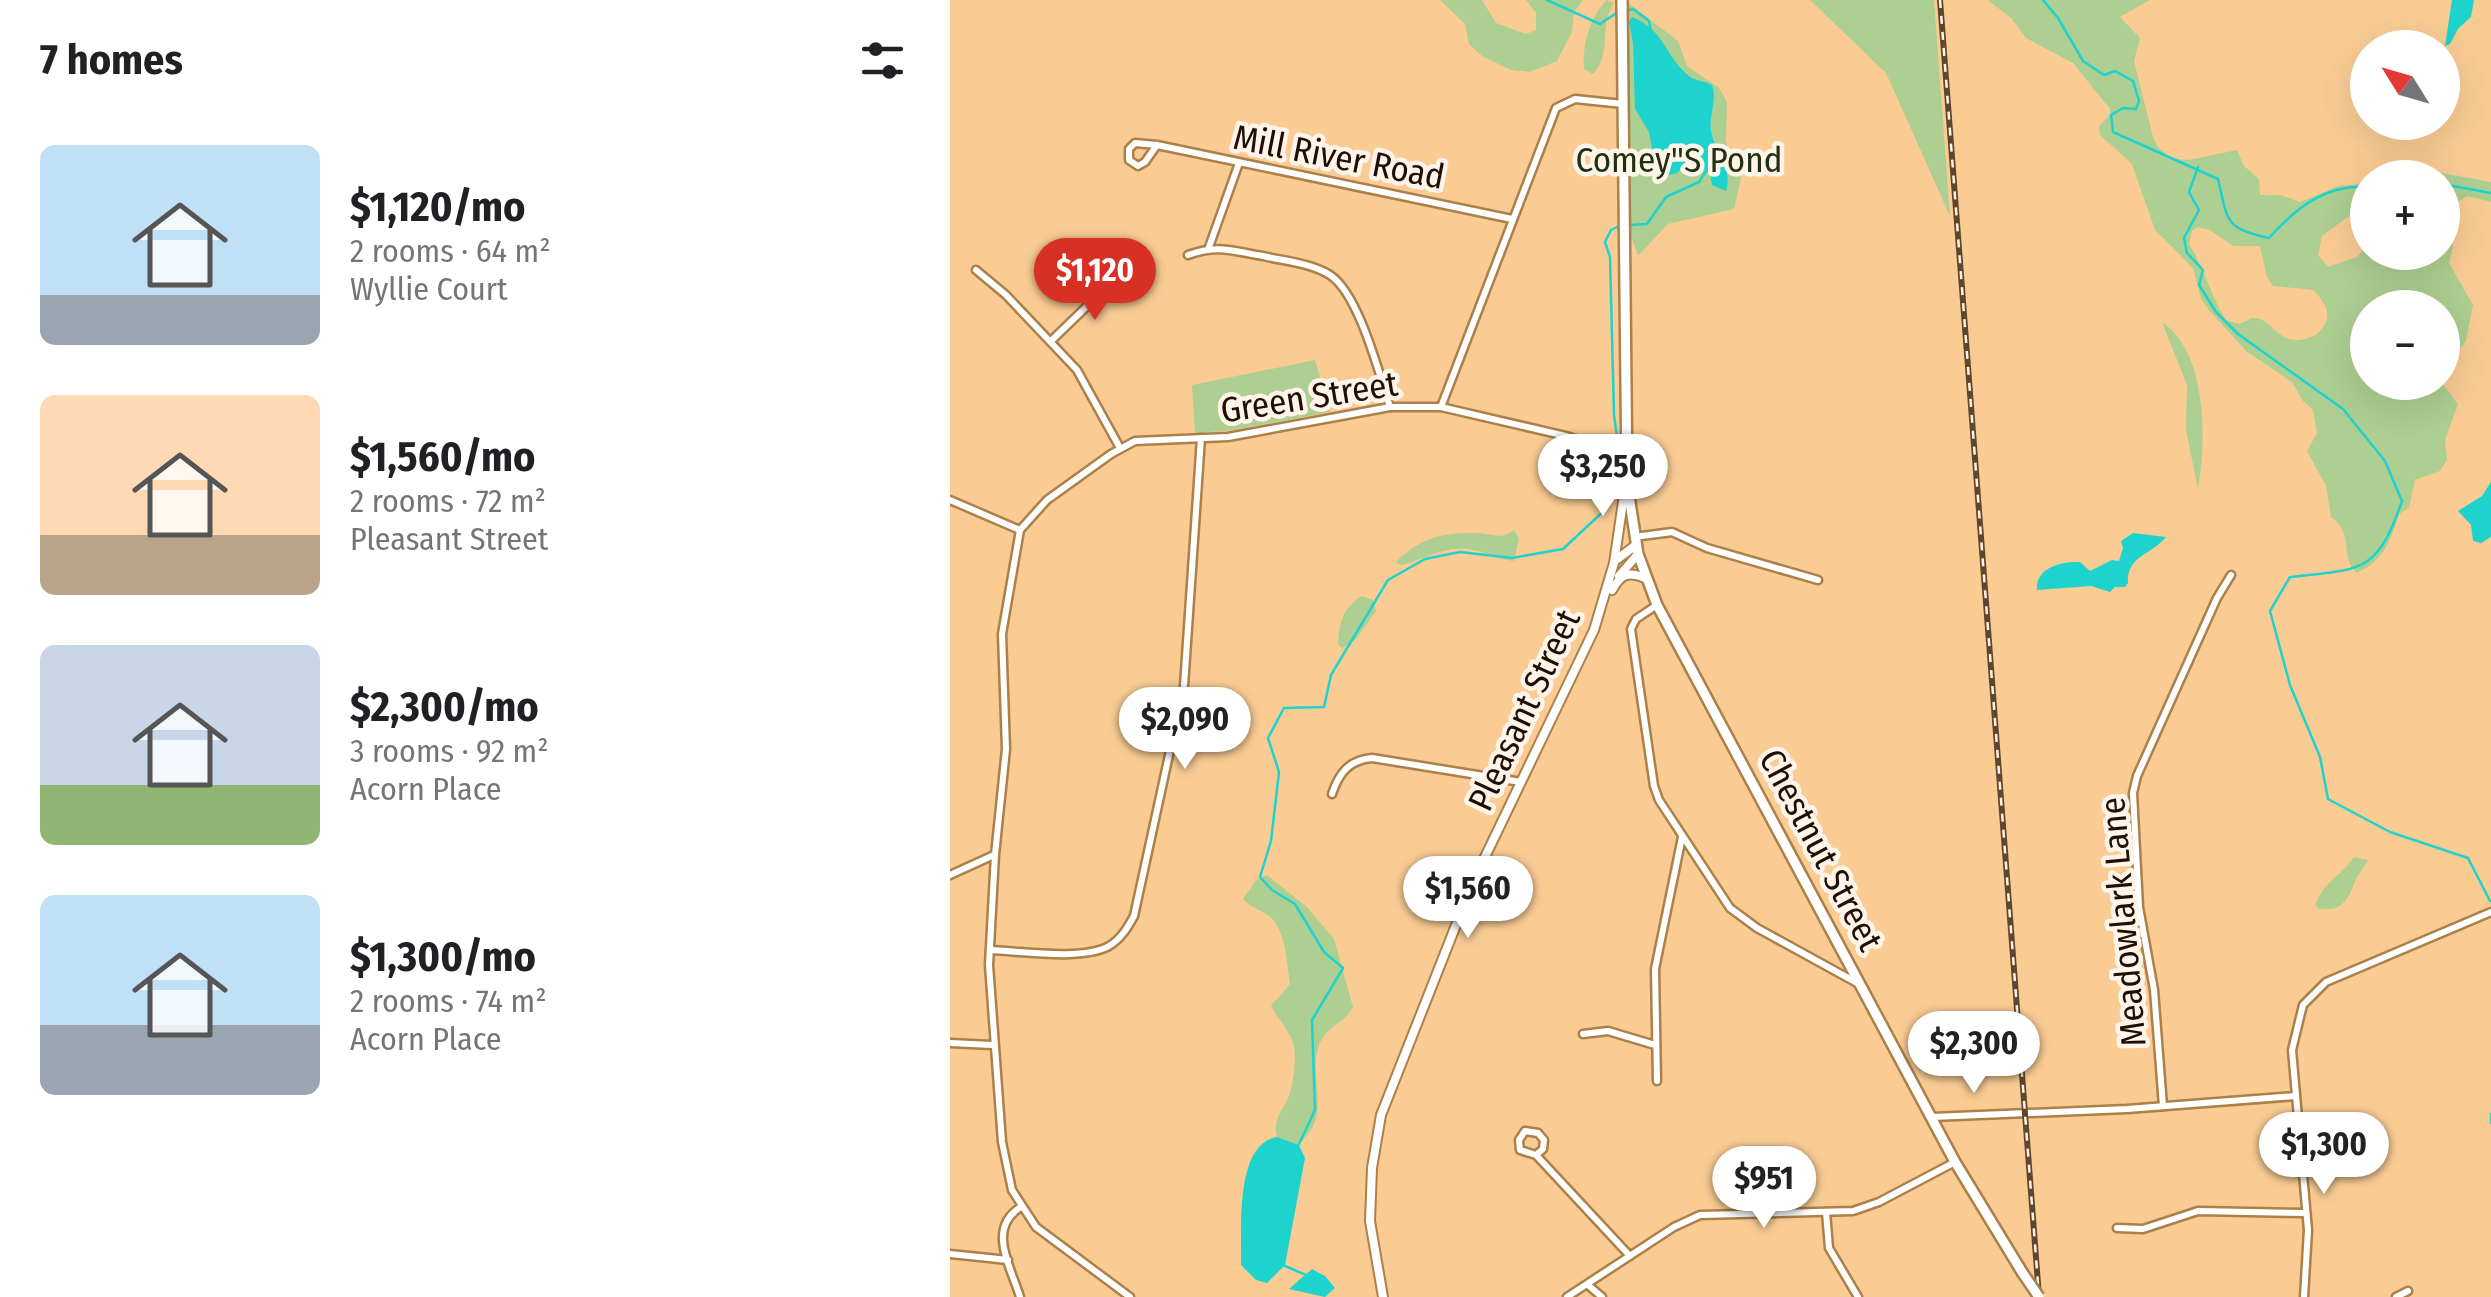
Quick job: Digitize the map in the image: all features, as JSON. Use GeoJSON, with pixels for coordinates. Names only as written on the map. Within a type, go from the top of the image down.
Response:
{"type":"FeatureCollection","features":[{"type":"Feature","properties":{"kind":"main road"},"geometry":{"type":"LineString","coordinates":[[1622,6],[1627,465]]}},
{"type":"Feature","properties":{"kind":"main road","name":"Chestnut Street"},"geometry":{"type":"LineString","coordinates":[[1627,465],[1636,546],[1657,605],[1955,1162],[2039,1297]]}},
{"type":"Feature","properties":{"kind":"street"},"geometry":{"type":"LineString","coordinates":[[1441,407],[1556,108],[1574,99],[1623,104]]}},
{"type":"Feature","properties":{"kind":"street","name":"Mill River Road"},"geometry":{"type":"LineString","coordinates":[[1157,145],[1142,164],[1138,166],[1129,160],[1129,149],[1135,143],[1157,145],[1512,219]]}},
{"type":"Feature","properties":{"kind":"street"},"geometry":{"type":"LineString","coordinates":[[1209,247],[1239,163]]}},
{"type":"Feature","properties":{"kind":"street"},"geometry":{"type":"LineString","coordinates":[[1188,254],[1209,247],[1288,261],[1335,280],[1354,310],[1390,407]]}},
{"type":"Feature","properties":{"kind":"street"},"geometry":{"type":"LineString","coordinates":[[976,270],[1077,370],[1120,448]]}},
{"type":"Feature","properties":{"kind":"street"},"geometry":{"type":"LineString","coordinates":[[1051,342],[1115,279]]}},
{"type":"Feature","properties":{"kind":"street","name":"Green Street"},"geometry":{"type":"LineString","coordinates":[[1020,530],[1047,500],[1120,448],[1153,438],[1228,437],[1390,407],[1441,407],[1566,436],[1588,443],[1627,465]]}},
{"type":"Feature","properties":{"kind":"street"},"geometry":{"type":"LineString","coordinates":[[990,950],[1094,951],[1114,942],[1134,916],[1184,686],[1200,438]]}},
{"type":"Feature","properties":{"kind":"street","name":"Pleasant Street"},"geometry":{"type":"LineString","coordinates":[[1604,602],[1626,483]]}},
{"type":"Feature","properties":{"kind":"street"},"geometry":{"type":"LineString","coordinates":[[950,500],[1020,530],[1002,634],[1006,749],[990,950],[992,1045],[1005,1165],[1020,1207],[1044,1234],[1130,1297]]}},
{"type":"Feature","properties":{"kind":"street"},"geometry":{"type":"LineString","coordinates":[[1614,563],[1636,546],[1672,532],[1718,552],[1818,580]]}},
{"type":"Feature","properties":{"kind":"street","name":"Pleasant Street"},"geometry":{"type":"LineString","coordinates":[[1382,1297],[1370,1221],[1372,1168],[1381,1115],[1444,949],[1604,602],[1636,546]]}},
{"type":"Feature","properties":{"kind":"street","name":"Pleasant Street"},"geometry":{"type":"LineString","coordinates":[[1617,580],[1630,572],[1645,578]]}},
{"type":"Feature","properties":{"kind":"street","name":"Meadowlark Lane"},"geometry":{"type":"LineString","coordinates":[[2163,1106],[2154,990],[2140,907],[2132,793],[2209,616],[2232,575]]}},
{"type":"Feature","properties":{"kind":"street"},"geometry":{"type":"LineString","coordinates":[[1657,605],[1636,620],[1631,629],[1654,786],[1682,837],[1730,908],[1863,987]]}},
{"type":"Feature","properties":{"kind":"street"},"geometry":{"type":"LineString","coordinates":[[1332,794],[1337,779],[1352,763],[1372,758],[1521,782]]}},
{"type":"Feature","properties":{"kind":"street"},"geometry":{"type":"LineString","coordinates":[[1657,1081],[1655,969],[1682,837]]}},
{"type":"Feature","properties":{"kind":"street"},"geometry":{"type":"LineString","coordinates":[[950,876],[995,854]]}},
{"type":"Feature","properties":{"kind":"street"},"geometry":{"type":"LineString","coordinates":[[2304,1297],[2308,1255],[2293,1036],[2303,1005],[2326,982],[2491,912]]}},
{"type":"Feature","properties":{"kind":"street"},"geometry":{"type":"LineString","coordinates":[[1583,1034],[1608,1031],[1656,1045]]}},
{"type":"Feature","properties":{"kind":"street"},"geometry":{"type":"LineString","coordinates":[[950,1043],[992,1045]]}},
{"type":"Feature","properties":{"kind":"street"},"geometry":{"type":"LineString","coordinates":[[1932,1117],[2296,1096]]}},
{"type":"Feature","properties":{"kind":"street"},"geometry":{"type":"LineString","coordinates":[[1536,1155],[1543,1149],[1544,1140],[1538,1133],[1525,1131],[1518,1140],[1520,1150],[1536,1155],[1630,1256]]}},
{"type":"Feature","properties":{"kind":"street"},"geometry":{"type":"LineString","coordinates":[[1567,1297],[1700,1215],[1826,1212],[1872,1206],[1955,1162]]}},
{"type":"Feature","properties":{"kind":"street"},"geometry":{"type":"LineString","coordinates":[[1020,1207],[1006,1217],[1002,1228],[1020,1297]]}},
{"type":"Feature","properties":{"kind":"street"},"geometry":{"type":"LineString","coordinates":[[2117,1228],[2143,1230],[2198,1211],[2306,1213]]}},
{"type":"Feature","properties":{"kind":"street"},"geometry":{"type":"LineString","coordinates":[[1826,1212],[1829,1248],[1858,1297]]}},
{"type":"Feature","properties":{"kind":"street"},"geometry":{"type":"LineString","coordinates":[[950,1254],[1008,1260]]}},
{"type":"Feature","properties":{"kind":"street"},"geometry":{"type":"LineString","coordinates":[[1588,1284],[1602,1297]]}},
{"type":"Feature","properties":{"kind":"street"},"geometry":{"type":"LineString","coordinates":[[2396,1297],[2408,1291]]}},
{"type":"Feature","properties":{"kind":"green space"},"geometry":{"type":"Polygon","coordinates":[[[1440,0],[1482,0],[1496,23],[1526,34],[1536,30],[1536,13],[1526,0],[1583,0],[1574,12],[1572,32],[1557,61],[1530,72],[1511,70],[1482,56],[1469,44],[1465,24],[1440,0]]]}},
{"type":"Feature","properties":{"kind":"green space"},"geometry":{"type":"Polygon","coordinates":[[[1607,0],[1614,3],[1607,20],[1602,57],[1593,74],[1584,69],[1584,51],[1596,14],[1607,0]]]}},
{"type":"Feature","properties":{"kind":"green space"},"geometry":{"type":"Polygon","coordinates":[[[1810,0],[1934,0],[1950,216],[1886,73],[1810,0]]]}},
{"type":"Feature","properties":{"kind":"green space"},"geometry":{"type":"Polygon","coordinates":[[[1988,0],[2150,0],[2120,17],[2140,38],[2134,61],[2153,137],[2170,158],[2189,160],[2237,150],[2244,166],[2259,179],[2260,195],[2280,195],[2300,202],[2350,185],[2350,216],[2322,236],[2318,255],[2328,267],[2350,259],[2350,270],[2453,270],[2473,305],[2466,341],[2460,349],[2460,290],[2350,290],[2350,400],[2455,400],[2458,404],[2445,440],[2447,460],[2440,471],[2415,480],[2409,508],[2399,514],[2385,549],[2366,568],[2357,573],[2351,566],[2343,531],[2331,517],[2326,486],[2307,451],[2317,433],[2313,410],[2293,383],[2246,351],[2201,299],[2193,268],[2155,230],[2132,164],[2100,135],[2099,126],[2110,115],[2110,109],[2073,63],[2026,38],[2012,19],[1988,0]],[[2198,227],[2192,231],[2189,244],[2226,320],[2239,324],[2261,319],[2291,340],[2311,337],[2321,330],[2327,311],[2314,290],[2273,286],[2260,246],[2233,246],[2210,230],[2198,227]]]}},
{"type":"Feature","properties":{"kind":"green space","name":"Comey\"S Pond"},"geometry":{"type":"Polygon","coordinates":[[[1627,2],[1678,41],[1687,66],[1719,88],[1727,102],[1726,143],[1741,178],[1734,209],[1668,224],[1638,256],[1629,230],[1627,2]]]}},
{"type":"Feature","properties":{"kind":"green space"},"geometry":{"type":"Polygon","coordinates":[[[2460,176],[2491,182],[2491,202],[2467,196],[2460,201],[2460,176]]]}},
{"type":"Feature","properties":{"kind":"green space"},"geometry":{"type":"Polygon","coordinates":[[[2162,322],[2177,336],[2196,375],[2202,423],[2198,489],[2186,430],[2187,385],[2162,322]]]}},
{"type":"Feature","properties":{"kind":"green space"},"geometry":{"type":"Polygon","coordinates":[[[1315,360],[1330,412],[1195,433],[1192,385],[1315,360]]]}},
{"type":"Feature","properties":{"kind":"green space"},"geometry":{"type":"Polygon","coordinates":[[[1514,530],[1519,538],[1514,561],[1464,549],[1402,565],[1395,563],[1413,548],[1442,535],[1500,536],[1514,530]]]}},
{"type":"Feature","properties":{"kind":"green space"},"geometry":{"type":"Polygon","coordinates":[[[1362,596],[1373,600],[1376,611],[1355,640],[1342,648],[1338,644],[1343,616],[1362,596]]]}},
{"type":"Feature","properties":{"kind":"green space"},"geometry":{"type":"Polygon","coordinates":[[[2354,857],[2368,860],[2346,900],[2336,907],[2319,909],[2315,905],[2323,890],[2354,857]]]}},
{"type":"Feature","properties":{"kind":"green space"},"geometry":{"type":"Polygon","coordinates":[[[1267,875],[1307,907],[1334,939],[1353,1007],[1321,1041],[1316,1062],[1317,1116],[1299,1145],[1277,1137],[1276,1130],[1290,1093],[1295,1063],[1293,1042],[1271,1006],[1290,984],[1285,947],[1275,922],[1243,899],[1257,879],[1267,875]]]}},
{"type":"Feature","properties":{"kind":"water"},"geometry":{"type":"Polygon","coordinates":[[[2452,0],[2474,0],[2471,17],[2457,30],[2447,30],[2452,0]]]}},
{"type":"Feature","properties":{"kind":"water"},"geometry":{"type":"Polygon","coordinates":[[[1632,17],[1652,29],[1689,76],[1712,85],[1711,128],[1726,169],[1726,191],[1712,185],[1710,174],[1697,165],[1686,164],[1677,173],[1664,176],[1656,170],[1649,132],[1635,109],[1629,22],[1632,17]]]}},
{"type":"Feature","properties":{"kind":"water"},"geometry":{"type":"Polygon","coordinates":[[[2491,482],[2491,537],[2481,543],[2473,541],[2471,525],[2458,511],[2482,496],[2491,482]]]}},
{"type":"Feature","properties":{"kind":"water"},"geometry":{"type":"Polygon","coordinates":[[[2133,533],[2166,537],[2131,567],[2125,587],[2115,587],[2110,592],[2091,586],[2037,590],[2040,576],[2058,565],[2080,562],[2090,571],[2112,560],[2119,561],[2121,541],[2133,533]]]}},
{"type":"Feature","properties":{"kind":"water"},"geometry":{"type":"Polygon","coordinates":[[[1277,1137],[1299,1145],[1305,1158],[1285,1265],[1267,1283],[1256,1280],[1241,1265],[1241,1211],[1253,1155],[1263,1143],[1277,1137]]]}},
{"type":"Feature","properties":{"kind":"water"},"geometry":{"type":"Polygon","coordinates":[[[1312,1269],[1335,1288],[1325,1297],[1289,1289],[1312,1269]]]}},
{"type":"Feature","properties":{"kind":"waterway"},"geometry":{"type":"LineString","coordinates":[[1547,0],[1600,24],[1618,12]]}},
{"type":"Feature","properties":{"kind":"waterway"},"geometry":{"type":"LineString","coordinates":[[2043,0],[2083,61],[2104,75],[2115,71],[2133,81],[2139,101],[2136,109],[2123,108],[2111,115],[2113,132],[2218,179],[2226,213],[2235,226],[2269,238],[2312,200],[2350,187]]}},
{"type":"Feature","properties":{"kind":"waterway"},"geometry":{"type":"LineString","coordinates":[[1626,11],[1633,9],[1649,21],[1651,31]]}},
{"type":"Feature","properties":{"kind":"waterway"},"geometry":{"type":"LineString","coordinates":[[2198,167],[2189,192],[2199,210],[2184,238],[2187,253],[2203,270],[2199,285],[2216,312],[2238,334],[2343,409],[2385,461],[2402,501],[2375,555],[2350,569],[2290,577],[2270,611],[2290,685],[2320,757],[2328,799],[2390,832],[2468,858],[2490,901]]}},
{"type":"Feature","properties":{"kind":"waterway"},"geometry":{"type":"LineString","coordinates":[[1630,225],[1647,224],[1666,197],[1699,182],[1708,168]]}},
{"type":"Feature","properties":{"kind":"waterway"},"geometry":{"type":"LineString","coordinates":[[2460,187],[2491,193]]}},
{"type":"Feature","properties":{"kind":"waterway"},"geometry":{"type":"LineString","coordinates":[[1617,227],[1605,242],[1610,257],[1614,415],[1619,451]]}},
{"type":"Feature","properties":{"kind":"waterway"},"geometry":{"type":"LineString","coordinates":[[1299,1144],[1315,1110],[1312,1020],[1343,968],[1324,952],[1295,904],[1260,877],[1271,841],[1279,772],[1268,738],[1284,708],[1324,707],[1331,675],[1388,580],[1425,559],[1460,552],[1512,558],[1563,549],[1608,507],[1617,472]]}},
{"type":"Feature","properties":{"kind":"waterway"},"geometry":{"type":"LineString","coordinates":[[2491,1114],[2491,1123]]}},
{"type":"Feature","properties":{"kind":"waterway"},"geometry":{"type":"LineString","coordinates":[[1283,1265],[1308,1276]]}},
{"type":"Feature","properties":{"kind":"railway"},"geometry":{"type":"LineString","coordinates":[[1940,0],[2039,1297]]}}]}
